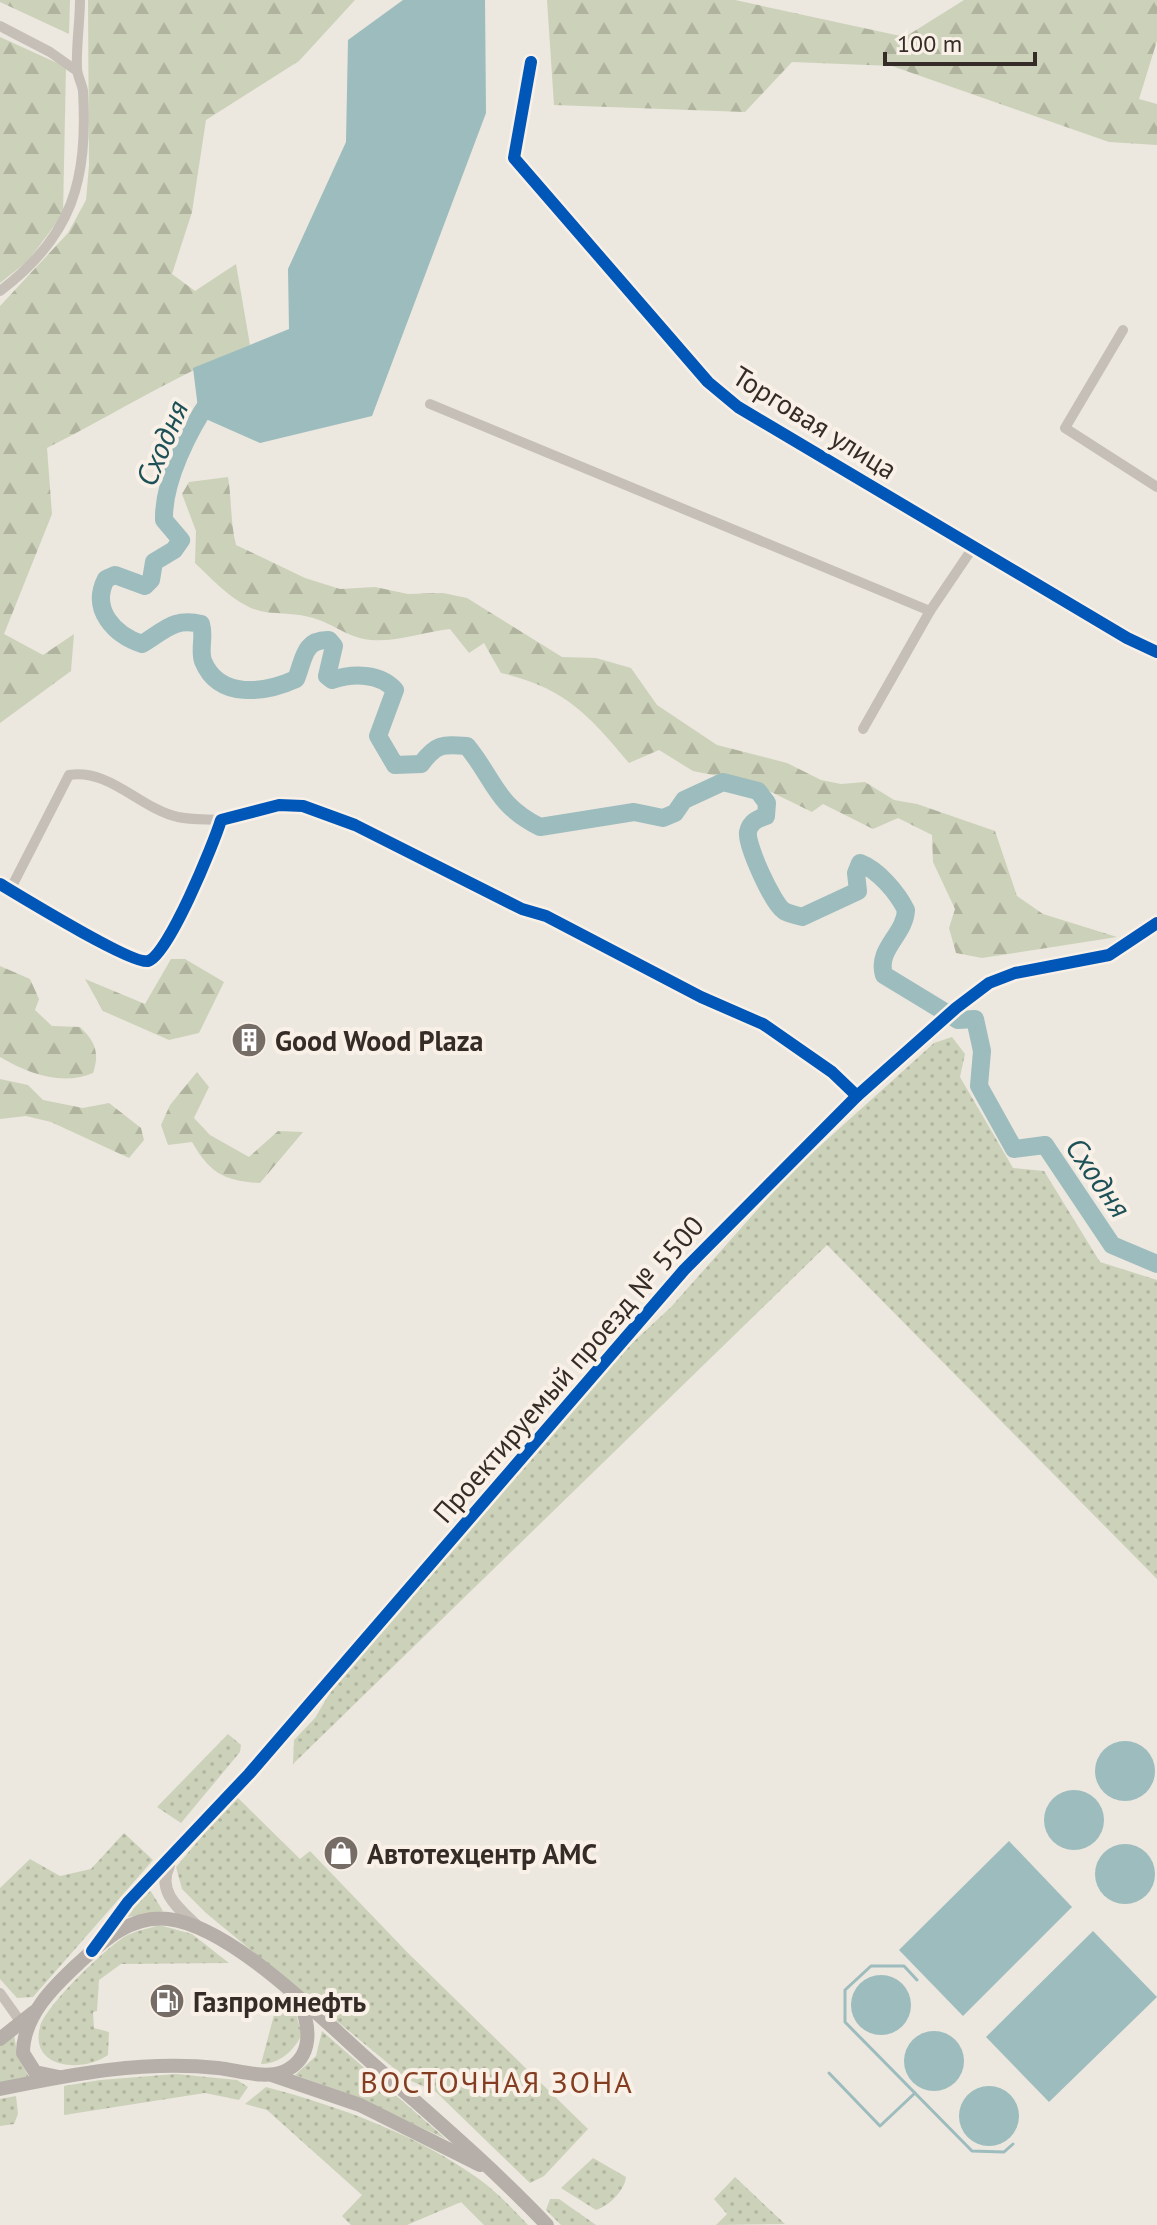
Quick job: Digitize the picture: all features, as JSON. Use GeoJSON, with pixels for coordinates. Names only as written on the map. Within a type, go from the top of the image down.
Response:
{"type":"FeatureCollection","features":[{"type":"Feature","properties":{"kind":"main road"},"geometry":{"type":"LineString","coordinates":[[59,2077],[35,2072],[23,2053],[26,2032],[36,2010],[63,1977],[92,1951],[139,1921],[168,1919],[199,1928],[239,1951],[298,1998],[498,2174],[547,2225]]}},
{"type":"Feature","properties":{"kind":"main road"},"geometry":{"type":"LineString","coordinates":[[269,2075],[293,2066],[307,2045],[307,2022],[298,1998]]}},
{"type":"Feature","properties":{"kind":"main road"},"geometry":{"type":"LineString","coordinates":[[0,2039],[36,2010]]}},
{"type":"Feature","properties":{"kind":"main road"},"geometry":{"type":"LineString","coordinates":[[0,2089],[113,2068],[170,2065],[269,2075],[360,2105],[498,2174]]}},
{"type":"Feature","properties":{"kind":"street"},"geometry":{"type":"LineString","coordinates":[[0,291],[44,249],[61,227],[76,198],[83,89],[77,71],[80,0]]}},
{"type":"Feature","properties":{"kind":"street"},"geometry":{"type":"LineString","coordinates":[[0,26],[50,52],[77,71]]}},
{"type":"Feature","properties":{"kind":"street","name":"Торговая улица"},"geometry":{"type":"LineString","coordinates":[[531,62],[514,158],[708,382],[738,407],[1127,638],[1156,650]]}},
{"type":"Feature","properties":{"kind":"street"},"geometry":{"type":"LineString","coordinates":[[1123,330],[1065,428],[1157,487]]}},
{"type":"Feature","properties":{"kind":"street"},"geometry":{"type":"LineString","coordinates":[[430,404],[930,611]]}},
{"type":"Feature","properties":{"kind":"street"},"geometry":{"type":"LineString","coordinates":[[863,729],[930,611],[974,546]]}},
{"type":"Feature","properties":{"kind":"street"},"geometry":{"type":"LineString","coordinates":[[221,820],[206,864],[156,957],[147,961],[128,956],[5,887],[69,775],[82,773],[114,785],[176,817],[221,820],[279,805],[303,806],[355,825],[763,1024],[832,1072],[857,1096]]}},
{"type":"Feature","properties":{"kind":"street","name":"Проектируемый проезд № 5500"},"geometry":{"type":"LineString","coordinates":[[92,1951],[128,1902],[172,1859],[684,1270],[857,1096],[956,1008],[989,983],[1015,973],[1109,955],[1157,923]]}},
{"type":"Feature","properties":{"kind":"street"},"geometry":{"type":"LineString","coordinates":[[172,1859],[163,1877],[166,1892],[199,1928]]}},
{"type":"Feature","properties":{"kind":"street"},"geometry":{"type":"LineString","coordinates":[[0,1993],[20,2021]]}},
{"type":"Feature","properties":{"kind":"green space"},"geometry":{"type":"Polygon","coordinates":[[[70,0],[69,34],[0,2],[70,0]]]}},
{"type":"Feature","properties":{"kind":"green space"},"geometry":{"type":"Polygon","coordinates":[[[88,0],[355,0],[299,61],[206,120],[192,212],[172,274],[195,291],[236,264],[250,345],[172,381],[47,448],[52,514],[4,634],[43,655],[74,634],[71,671],[0,723],[0,306],[68,233],[86,200],[89,165],[88,0]]]}},
{"type":"Feature","properties":{"kind":"green space"},"geometry":{"type":"Polygon","coordinates":[[[547,0],[735,0],[905,37],[964,0],[1157,0],[1157,41],[1139,99],[1157,104],[1157,145],[1109,142],[892,66],[792,62],[745,112],[554,105],[547,0]]]}},
{"type":"Feature","properties":{"kind":"green space"},"geometry":{"type":"Polygon","coordinates":[[[0,37],[66,67],[63,214],[28,261],[0,283],[0,37]]]}},
{"type":"Feature","properties":{"kind":"green space"},"geometry":{"type":"Polygon","coordinates":[[[228,477],[236,545],[305,578],[340,589],[375,587],[408,594],[443,593],[467,598],[562,657],[596,658],[631,668],[657,705],[717,745],[787,763],[821,780],[841,784],[865,782],[894,800],[917,804],[995,831],[1017,896],[1043,914],[1117,937],[982,958],[956,953],[949,928],[955,909],[933,862],[932,835],[898,818],[873,829],[823,804],[812,812],[753,783],[693,771],[659,750],[629,763],[574,705],[542,686],[501,673],[484,643],[469,653],[450,629],[371,640],[355,637],[313,618],[265,612],[245,605],[195,563],[196,531],[182,494],[189,482],[228,477]]]}},
{"type":"Feature","properties":{"kind":"green space"},"geometry":{"type":"Polygon","coordinates":[[[171,959],[185,959],[224,982],[199,1033],[169,1040],[103,1011],[85,979],[145,1004],[171,959]]]}},
{"type":"Feature","properties":{"kind":"green space"},"geometry":{"type":"Polygon","coordinates":[[[0,966],[30,979],[39,999],[35,1010],[52,1026],[80,1027],[85,1032],[93,1042],[96,1053],[93,1073],[69,1078],[46,1076],[0,1057],[0,966]]]}},
{"type":"Feature","properties":{"kind":"green space"},"geometry":{"type":"Polygon","coordinates":[[[952,1037],[965,1054],[960,1077],[1013,1168],[1044,1171],[1100,1262],[1157,1280],[1157,1579],[827,1245],[293,1764],[294,1740],[315,1718],[331,1691],[628,1347],[671,1307],[790,1173],[934,1043],[952,1037]]]}},
{"type":"Feature","properties":{"kind":"green space"},"geometry":{"type":"Polygon","coordinates":[[[197,1072],[209,1087],[194,1118],[210,1135],[249,1157],[278,1131],[303,1132],[260,1183],[237,1180],[219,1173],[205,1161],[192,1142],[168,1145],[161,1125],[170,1105],[197,1072]]]}},
{"type":"Feature","properties":{"kind":"green space"},"geometry":{"type":"Polygon","coordinates":[[[0,1079],[28,1085],[43,1100],[83,1108],[109,1103],[141,1128],[144,1140],[129,1158],[51,1122],[26,1116],[0,1119],[0,1079]]]}},
{"type":"Feature","properties":{"kind":"green space"},"geometry":{"type":"Polygon","coordinates":[[[228,1734],[241,1745],[240,1752],[181,1823],[157,1807],[228,1734]]]}},
{"type":"Feature","properties":{"kind":"green space"},"geometry":{"type":"Polygon","coordinates":[[[236,1796],[300,1859],[310,1851],[407,1952],[588,2129],[544,2176],[530,2183],[436,2092],[407,2079],[206,1913],[182,1889],[176,1867],[236,1796]]]}},
{"type":"Feature","properties":{"kind":"green space"},"geometry":{"type":"Polygon","coordinates":[[[124,1833],[153,1860],[33,1997],[17,1998],[0,1979],[0,1888],[30,1859],[60,1876],[91,1869],[124,1833]]]}},
{"type":"Feature","properties":{"kind":"green space"},"geometry":{"type":"Polygon","coordinates":[[[150,1890],[163,1911],[128,1917],[127,1915],[150,1890]]]}},
{"type":"Feature","properties":{"kind":"green space"},"geometry":{"type":"Polygon","coordinates":[[[159,1925],[192,1934],[229,1963],[121,1964],[99,1980],[97,2011],[93,2012],[94,2028],[109,2032],[108,2055],[97,2061],[73,2065],[50,2059],[42,2052],[39,2041],[40,2027],[53,2005],[90,1965],[115,1944],[128,1935],[159,1925]]]}},
{"type":"Feature","properties":{"kind":"green space"},"geometry":{"type":"Polygon","coordinates":[[[279,1996],[295,2010],[302,2035],[285,2056],[261,2064],[279,1996]]]}},
{"type":"Feature","properties":{"kind":"green space"},"geometry":{"type":"Polygon","coordinates":[[[322,2031],[446,2139],[346,2093],[295,2075],[316,2056],[322,2031]]]}},
{"type":"Feature","properties":{"kind":"green space"},"geometry":{"type":"Polygon","coordinates":[[[14,2035],[18,2057],[29,2077],[0,2083],[0,2045],[14,2035]]]}},
{"type":"Feature","properties":{"kind":"green space"},"geometry":{"type":"Polygon","coordinates":[[[176,2074],[237,2080],[248,2087],[239,2100],[205,2093],[64,2115],[64,2086],[176,2074]]]}},
{"type":"Feature","properties":{"kind":"green space"},"geometry":{"type":"Polygon","coordinates":[[[266,2087],[349,2113],[430,2149],[486,2184],[528,2225],[484,2225],[461,2202],[407,2225],[351,2225],[342,2216],[362,2195],[267,2110],[245,2104],[266,2087]]]}},
{"type":"Feature","properties":{"kind":"green space"},"geometry":{"type":"Polygon","coordinates":[[[16,2096],[18,2114],[14,2124],[0,2126],[0,2099],[16,2096]]]}},
{"type":"Feature","properties":{"kind":"green space"},"geometry":{"type":"Polygon","coordinates":[[[593,2158],[626,2177],[616,2197],[596,2210],[561,2188],[593,2158]]]}},
{"type":"Feature","properties":{"kind":"green space"},"geometry":{"type":"Polygon","coordinates":[[[735,2177],[785,2224],[716,2225],[727,2214],[714,2199],[735,2177]]]}},
{"type":"Feature","properties":{"kind":"green space"},"geometry":{"type":"Polygon","coordinates":[[[550,2199],[559,2199],[596,2225],[561,2225],[546,2210],[550,2199]]]}},
{"type":"Feature","properties":{"kind":"water"},"geometry":{"type":"Polygon","coordinates":[[[403,0],[485,0],[486,113],[372,416],[260,443],[199,416],[193,368],[289,329],[288,269],[346,142],[348,40],[403,0]]]}},
{"type":"Feature","properties":{"kind":"water"},"geometry":{"type":"Polygon","coordinates":[[[1125,1741],[1146,1750],[1155,1771],[1146,1792],[1125,1801],[1104,1792],[1095,1771],[1104,1750],[1125,1741]]]}},
{"type":"Feature","properties":{"kind":"water"},"geometry":{"type":"Polygon","coordinates":[[[1074,1790],[1095,1799],[1104,1820],[1095,1841],[1074,1850],[1053,1841],[1044,1820],[1053,1799],[1074,1790]]]}},
{"type":"Feature","properties":{"kind":"water"},"geometry":{"type":"Polygon","coordinates":[[[1009,1841],[1072,1907],[963,2016],[899,1950],[1009,1841]]]}},
{"type":"Feature","properties":{"kind":"water"},"geometry":{"type":"Polygon","coordinates":[[[1125,1844],[1146,1853],[1155,1874],[1146,1895],[1125,1904],[1104,1895],[1095,1874],[1104,1853],[1125,1844]]]}},
{"type":"Feature","properties":{"kind":"water"},"geometry":{"type":"Polygon","coordinates":[[[1093,1931],[1157,1997],[1049,2102],[986,2037],[1093,1931]]]}},
{"type":"Feature","properties":{"kind":"water"},"geometry":{"type":"Polygon","coordinates":[[[881,1975],[902,1984],[911,2005],[902,2026],[881,2035],[860,2026],[851,2005],[860,1984],[881,1975]]]}},
{"type":"Feature","properties":{"kind":"water"},"geometry":{"type":"Polygon","coordinates":[[[934,2031],[955,2040],[964,2061],[955,2082],[934,2091],[913,2082],[904,2061],[913,2040],[934,2031]]]}},
{"type":"Feature","properties":{"kind":"water"},"geometry":{"type":"Polygon","coordinates":[[[989,2086],[1010,2095],[1019,2116],[1010,2137],[989,2146],[968,2137],[959,2116],[968,2095],[989,2086]]]}},
{"type":"Feature","properties":{"kind":"waterway","name":"Сходня"},"geometry":{"type":"LineString","coordinates":[[211,398],[186,440],[168,489],[164,520],[181,540],[174,550],[154,562],[151,580],[145,586],[115,575],[106,579],[101,601],[103,611],[115,628],[142,644],[176,624],[201,624],[202,656],[210,674],[231,688],[244,690],[271,688],[296,679],[309,647],[329,640],[334,646],[327,676],[332,680],[366,676],[382,680],[395,690],[378,736],[395,765],[421,764],[440,747],[467,746],[505,801],[540,827],[634,812],[663,818],[675,813],[684,800],[723,782],[758,791],[767,803],[766,816],[752,823],[749,839],[761,874],[779,906],[802,917],[858,891],[856,873],[860,863],[880,876],[906,910],[901,927],[884,957],[884,975],[958,1020],[975,1019],[982,1051],[979,1086],[1014,1149],[1045,1145],[1112,1245],[1157,1264]]}},
{"type":"Feature","properties":{"kind":"waterway"},"geometry":{"type":"LineString","coordinates":[[917,1980],[904,1966],[871,1966],[845,1990],[845,2022],[972,2151],[1004,2152],[1013,2144]]}},
{"type":"Feature","properties":{"kind":"waterway"},"geometry":{"type":"LineString","coordinates":[[829,2073],[880,2126],[915,2093]]}},
{"type":"Feature","properties":{"kind":"cycle path"},"geometry":{"type":"LineString","coordinates":[[531,62],[514,158],[708,382],[738,407],[1127,638],[1157,652]]}},
{"type":"Feature","properties":{"kind":"cycle path"},"geometry":{"type":"LineString","coordinates":[[0,884],[100,942],[148,961],[157,954],[178,920],[221,820],[279,805],[303,806],[355,825],[522,909],[546,916],[701,997],[763,1024],[832,1072],[857,1096]]}},
{"type":"Feature","properties":{"kind":"cycle path"},"geometry":{"type":"LineString","coordinates":[[92,1951],[128,1902],[249,1774],[684,1270],[857,1096],[956,1008],[989,983],[1015,973],[1109,955],[1157,923]]}},
{"type":"Feature","properties":{"kind":"place","name":"Good Wood Plaza"},"geometry":{"type":"Point","coordinates":[249,1040]}},
{"type":"Feature","properties":{"kind":"place","name":"Автотехцентр АМС"},"geometry":{"type":"Point","coordinates":[341,1853]}},
{"type":"Feature","properties":{"kind":"place","name":"Газпромнефть"},"geometry":{"type":"Point","coordinates":[167,2001]}},
{"type":"Feature","properties":{"kind":"district","name":"ВОСТОЧНАЯ ЗОНА"},"geometry":{"type":"Point","coordinates":[497,2081]}}]}
